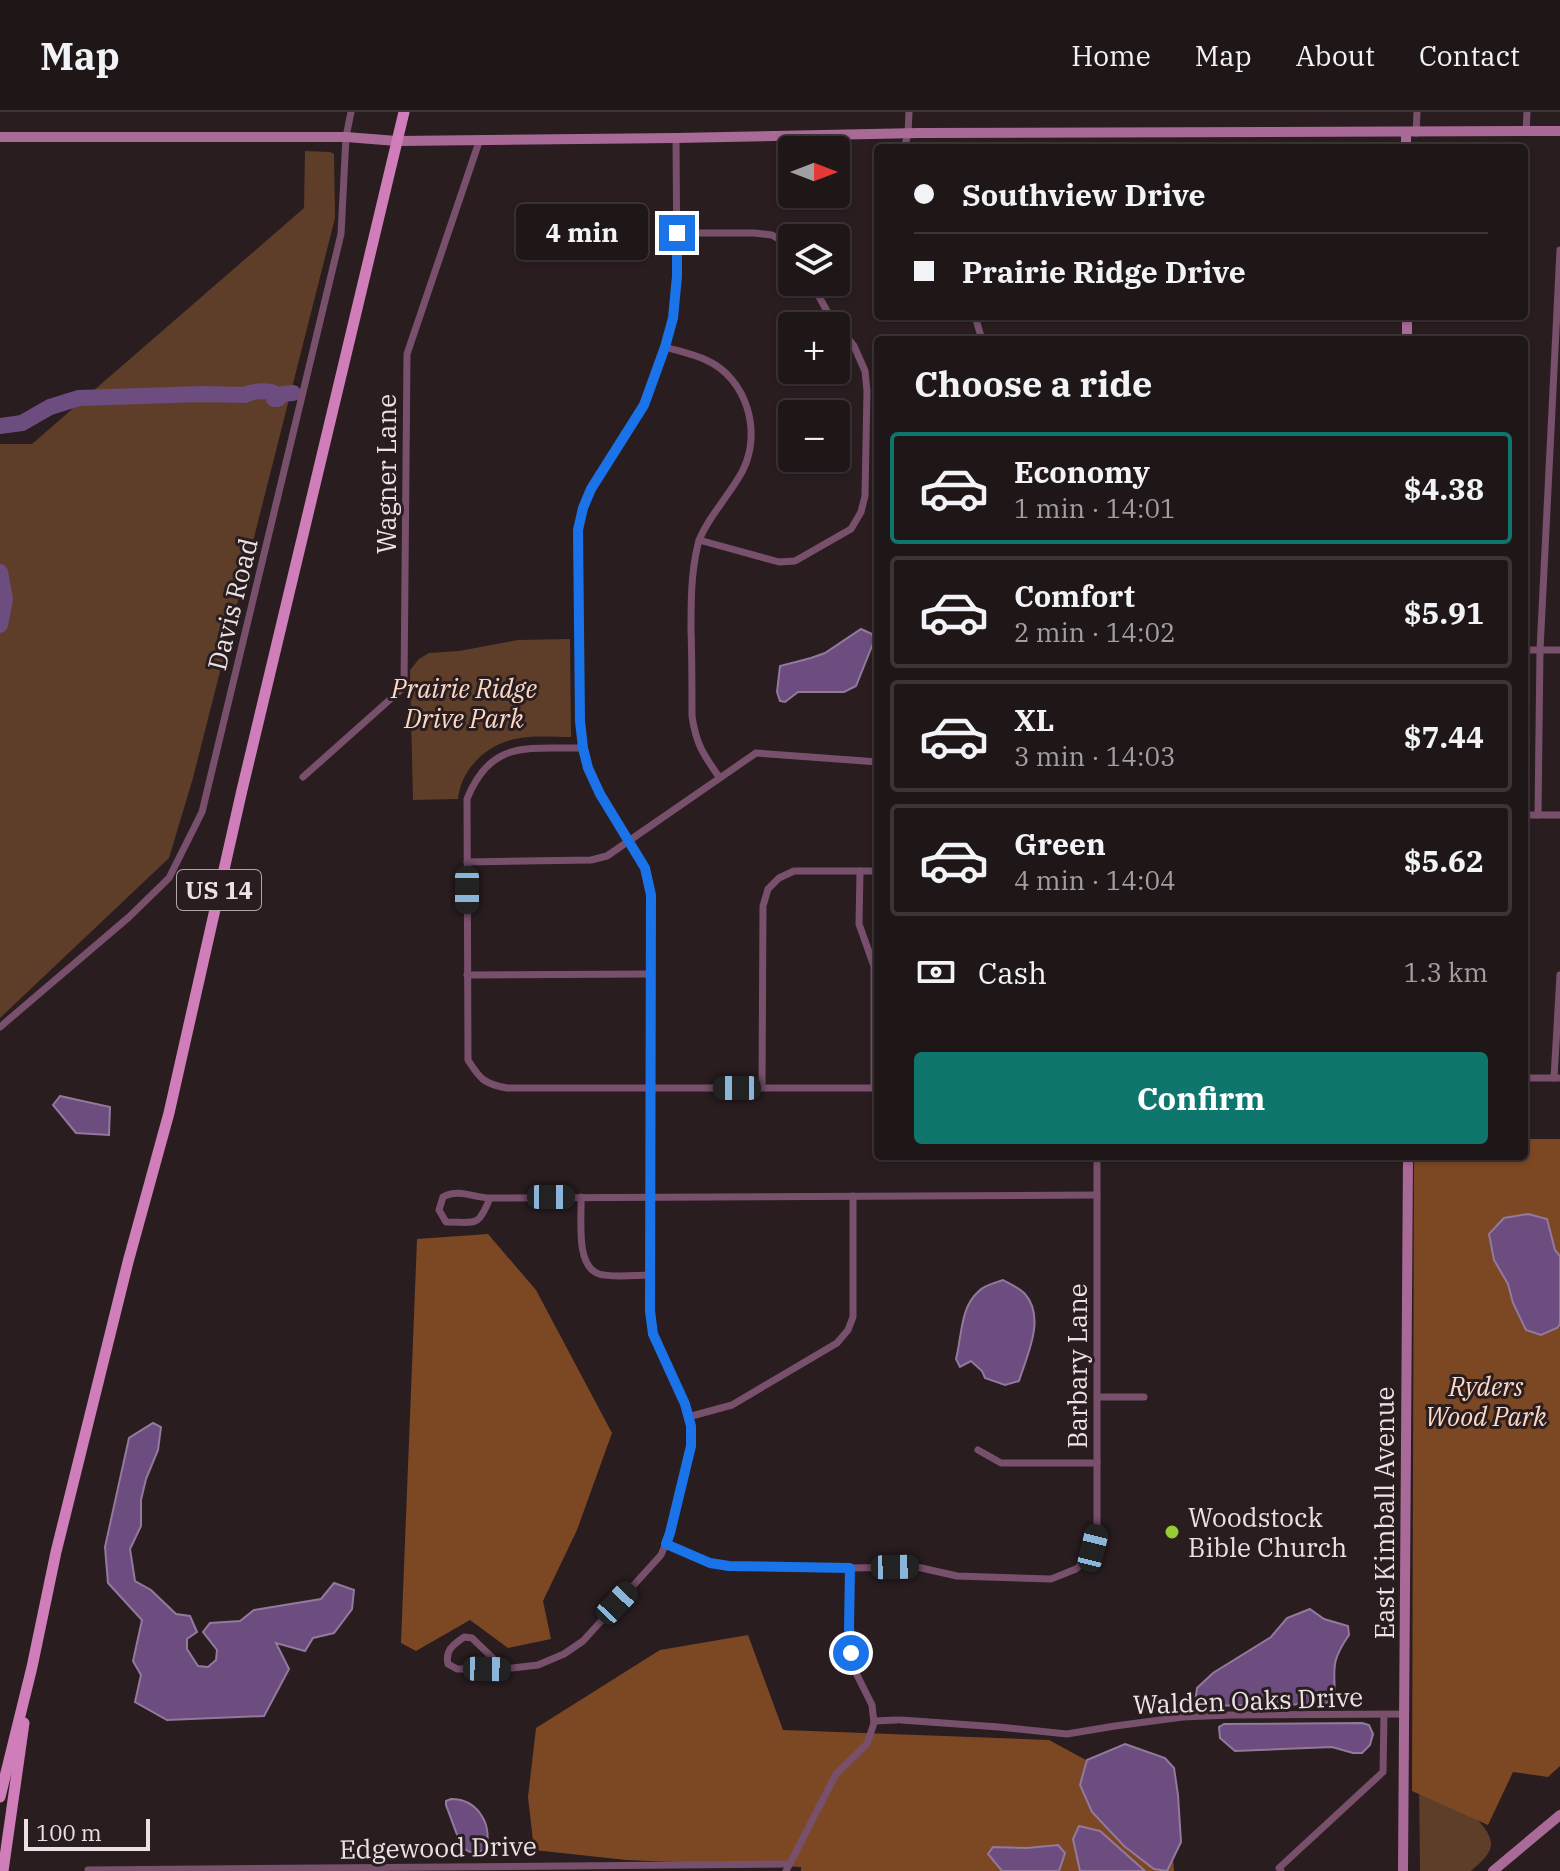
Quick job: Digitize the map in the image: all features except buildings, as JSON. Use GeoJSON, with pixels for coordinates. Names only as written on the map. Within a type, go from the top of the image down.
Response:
{"type":"FeatureCollection","features":[{"type":"Feature","properties":{"kind":"main road","name":"US 14"},"geometry":{"type":"LineString","coordinates":[[0,1797],[56,1552],[128,1262],[169,1113],[242,790],[404,112]]}},
{"type":"Feature","properties":{"kind":"main road","name":"US 14"},"geometry":{"type":"LineString","coordinates":[[3,1871],[32,1667]]}},
{"type":"Feature","properties":{"kind":"street","name":"Davis Road"},"geometry":{"type":"LineString","coordinates":[[0,1027],[129,917],[169,878],[202,812],[341,234],[346,137],[351,112]]}},
{"type":"Feature","properties":{"kind":"street"},"geometry":{"type":"LineString","coordinates":[[905,144],[909,112]]}},
{"type":"Feature","properties":{"kind":"street"},"geometry":{"type":"LineString","coordinates":[[1407,144],[1417,112]]}},
{"type":"Feature","properties":{"kind":"street"},"geometry":{"type":"LineString","coordinates":[[1526,132],[1527,112]]}},
{"type":"Feature","properties":{"kind":"street"},"geometry":{"type":"LineString","coordinates":[[0,137],[346,137],[397,141],[908,134],[1560,131]]}},
{"type":"Feature","properties":{"kind":"street"},"geometry":{"type":"LineString","coordinates":[[504,1669],[472,1638],[464,1637],[449,1649],[446,1656],[448,1664],[457,1669],[504,1669],[538,1665],[564,1654],[583,1641],[661,1555],[670,1533],[691,1446],[691,1426],[685,1404],[653,1334],[650,1311],[651,895],[645,868],[600,794],[588,768],[580,721],[578,530],[591,489],[644,405],[673,318],[677,276],[676,138]]}},
{"type":"Feature","properties":{"kind":"street","name":"Wagner Lane"},"geometry":{"type":"LineString","coordinates":[[303,777],[404,687],[407,354],[480,139]]}},
{"type":"Feature","properties":{"kind":"street"},"geometry":{"type":"LineString","coordinates":[[677,233],[754,233],[778,239]]}},
{"type":"Feature","properties":{"kind":"street"},"geometry":{"type":"LineString","coordinates":[[1538,815],[1540,650],[1560,250]]}},
{"type":"Feature","properties":{"kind":"street"},"geometry":{"type":"LineString","coordinates":[[699,540],[779,562],[795,561],[851,529],[861,512],[865,496],[865,371],[854,346],[819,296]]}},
{"type":"Feature","properties":{"kind":"street"},"geometry":{"type":"LineString","coordinates":[[665,347],[707,360],[724,372],[745,402],[750,419],[751,444],[743,469],[699,540],[691,577],[694,734],[700,750],[719,777]]}},
{"type":"Feature","properties":{"kind":"street"},"geometry":{"type":"LineString","coordinates":[[1528,650],[1560,650]]}},
{"type":"Feature","properties":{"kind":"street"},"geometry":{"type":"LineString","coordinates":[[583,748],[522,749],[502,754],[475,779],[467,799],[468,1060],[479,1078],[492,1086],[507,1088],[874,1088]]}},
{"type":"Feature","properties":{"kind":"street"},"geometry":{"type":"LineString","coordinates":[[467,862],[591,860],[607,856],[756,753],[874,762]]}},
{"type":"Feature","properties":{"kind":"street"},"geometry":{"type":"LineString","coordinates":[[1528,815],[1560,815]]}},
{"type":"Feature","properties":{"kind":"street"},"geometry":{"type":"LineString","coordinates":[[762,1087],[763,906],[768,889],[779,878],[794,871],[874,871]]}},
{"type":"Feature","properties":{"kind":"street"},"geometry":{"type":"LineString","coordinates":[[860,871],[859,924],[874,966]]}},
{"type":"Feature","properties":{"kind":"street"},"geometry":{"type":"LineString","coordinates":[[467,975],[651,974]]}},
{"type":"Feature","properties":{"kind":"street"},"geometry":{"type":"LineString","coordinates":[[1528,1078],[1557,1078],[1560,975]]}},
{"type":"Feature","properties":{"kind":"street","name":"Barbary Lane"},"geometry":{"type":"LineString","coordinates":[[850,1568],[917,1567],[957,1576],[1051,1579],[1076,1569],[1087,1559],[1097,1532],[1097,1160]]}},
{"type":"Feature","properties":{"kind":"street","name":"East Kimball Avenue"},"geometry":{"type":"LineString","coordinates":[[1403,1871],[1408,1160]]}},
{"type":"Feature","properties":{"kind":"street"},"geometry":{"type":"LineString","coordinates":[[490,1198],[481,1218],[475,1222],[446,1222],[439,1210],[443,1197],[449,1194],[474,1194],[483,1198],[1097,1195]]}},
{"type":"Feature","properties":{"kind":"street"},"geometry":{"type":"LineString","coordinates":[[688,1417],[732,1405],[837,1343],[848,1330],[853,1317],[853,1196]]}},
{"type":"Feature","properties":{"kind":"street"},"geometry":{"type":"LineString","coordinates":[[581,1197],[582,1250],[591,1270],[600,1274],[651,1275]]}},
{"type":"Feature","properties":{"kind":"street"},"geometry":{"type":"LineString","coordinates":[[1097,1397],[1144,1397]]}},
{"type":"Feature","properties":{"kind":"street"},"geometry":{"type":"LineString","coordinates":[[978,1450],[1001,1463],[1097,1463]]}},
{"type":"Feature","properties":{"kind":"street"},"geometry":{"type":"LineString","coordinates":[[666,1544],[710,1563],[729,1566],[850,1568],[851,1653],[856,1673],[872,1705],[874,1721],[867,1744],[836,1774],[787,1868]]}},
{"type":"Feature","properties":{"kind":"street","name":"Walden Oaks Drive"},"geometry":{"type":"LineString","coordinates":[[874,1721],[899,1720],[1067,1734],[1183,1717],[1405,1714]]}},
{"type":"Feature","properties":{"kind":"street"},"geometry":{"type":"LineString","coordinates":[[1281,1871],[1279,1868],[1383,1772],[1384,1715]]}},
{"type":"Feature","properties":{"kind":"street"},"geometry":{"type":"LineString","coordinates":[[1493,1871],[1560,1815]]}},
{"type":"Feature","properties":{"kind":"street","name":"Edgewood Drive"},"geometry":{"type":"LineString","coordinates":[[88,1870],[787,1868]]}},
{"type":"Feature","properties":{"kind":"green space"},"geometry":{"type":"Polygon","coordinates":[[[305,151],[334,154],[335,218],[193,778],[169,858],[0,1018],[0,444],[32,444],[304,208],[305,151]]]}},
{"type":"Feature","properties":{"kind":"green space","name":"Prairie Ridge Drive Park"},"geometry":{"type":"Polygon","coordinates":[[[570,639],[571,737],[528,737],[504,742],[485,753],[470,768],[458,799],[413,800],[410,670],[419,659],[429,653],[518,640],[570,639]]]}},
{"type":"Feature","properties":{"kind":"green space","name":"Ryders Wood Park"},"geometry":{"type":"Polygon","coordinates":[[[1528,1139],[1560,1139],[1560,1766],[1548,1777],[1513,1772],[1488,1825],[1412,1791],[1414,1160],[1528,1160],[1528,1139]]]}},
{"type":"Feature","properties":{"kind":"green space"},"geometry":{"type":"Polygon","coordinates":[[[488,1234],[536,1290],[612,1433],[577,1530],[543,1601],[551,1639],[508,1648],[470,1620],[416,1651],[401,1643],[417,1239],[488,1234]]]}},
{"type":"Feature","properties":{"kind":"green space"},"geometry":{"type":"Polygon","coordinates":[[[748,1635],[783,1730],[1049,1740],[1169,1805],[1174,1871],[801,1871],[801,1867],[626,1860],[534,1850],[528,1797],[536,1728],[660,1650],[748,1635]]]}},
{"type":"Feature","properties":{"kind":"green space"},"geometry":{"type":"Polygon","coordinates":[[[1419,1775],[1463,1806],[1490,1837],[1488,1854],[1471,1871],[1420,1871],[1419,1775]]]}},
{"type":"Feature","properties":{"kind":"shaded area"},"geometry":{"type":"Polygon","coordinates":[[[861,629],[872,634],[874,641],[856,686],[844,692],[798,692],[785,702],[780,701],[777,692],[780,666],[825,653],[861,629]]]}},
{"type":"Feature","properties":{"kind":"shaded area"},"geometry":{"type":"Polygon","coordinates":[[[60,1096],[110,1107],[109,1135],[76,1133],[53,1105],[60,1096]]]}},
{"type":"Feature","properties":{"kind":"shaded area"},"geometry":{"type":"Polygon","coordinates":[[[1528,1214],[1547,1219],[1555,1250],[1560,1256],[1560,1324],[1541,1335],[1526,1330],[1508,1284],[1494,1260],[1489,1234],[1504,1218],[1528,1214]]]}},
{"type":"Feature","properties":{"kind":"shaded area"},"geometry":{"type":"Polygon","coordinates":[[[1003,1280],[1025,1294],[1034,1314],[1033,1337],[1019,1381],[1005,1385],[985,1378],[971,1361],[960,1367],[956,1359],[968,1305],[981,1289],[1003,1280]]]}},
{"type":"Feature","properties":{"kind":"shaded area"},"geometry":{"type":"Polygon","coordinates":[[[153,1423],[161,1427],[158,1450],[141,1500],[141,1526],[130,1549],[135,1581],[151,1590],[176,1614],[190,1616],[197,1632],[187,1639],[187,1649],[198,1666],[208,1667],[216,1660],[217,1650],[203,1632],[210,1623],[240,1621],[254,1610],[321,1599],[334,1583],[354,1590],[352,1609],[334,1633],[313,1638],[305,1651],[276,1643],[289,1669],[264,1716],[167,1720],[135,1702],[141,1675],[133,1661],[142,1620],[108,1583],[105,1547],[129,1438],[153,1423]]]}},
{"type":"Feature","properties":{"kind":"shaded area"},"geometry":{"type":"Polygon","coordinates":[[[1310,1609],[1324,1619],[1348,1626],[1349,1635],[1335,1664],[1335,1697],[1325,1704],[1202,1706],[1195,1703],[1197,1688],[1213,1673],[1271,1637],[1287,1618],[1310,1609]]]}},
{"type":"Feature","properties":{"kind":"shaded area"},"geometry":{"type":"Polygon","coordinates":[[[1224,1724],[1369,1725],[1373,1734],[1370,1745],[1362,1753],[1332,1747],[1235,1751],[1220,1738],[1219,1727],[1224,1724]]]}},
{"type":"Feature","properties":{"kind":"shaded area"},"geometry":{"type":"Polygon","coordinates":[[[1125,1744],[1165,1758],[1174,1768],[1181,1842],[1167,1871],[1154,1869],[1124,1846],[1092,1812],[1080,1785],[1087,1760],[1125,1744]]]}},
{"type":"Feature","properties":{"kind":"shaded area"},"geometry":{"type":"Polygon","coordinates":[[[451,1799],[469,1804],[482,1816],[487,1833],[485,1851],[470,1852],[462,1848],[446,1805],[446,1801],[451,1799]]]}},
{"type":"Feature","properties":{"kind":"shaded area"},"geometry":{"type":"Polygon","coordinates":[[[1079,1826],[1100,1831],[1145,1871],[1080,1871],[1073,1839],[1079,1826]]]}},
{"type":"Feature","properties":{"kind":"shaded area"},"geometry":{"type":"Polygon","coordinates":[[[1058,1845],[1065,1853],[1059,1871],[1002,1871],[988,1854],[993,1847],[1058,1845]]]}},
{"type":"Feature","properties":{"kind":"waterway"},"geometry":{"type":"LineString","coordinates":[[0,426],[22,423],[50,407],[79,398],[245,395],[264,391],[274,393],[274,399],[278,399],[282,394],[293,393]]}},
{"type":"Feature","properties":{"kind":"waterway"},"geometry":{"type":"LineString","coordinates":[[0,572],[5,599],[0,625]]}},
{"type":"Feature","properties":{"kind":"place","name":"Woodstock Bible Church"},"geometry":{"type":"Point","coordinates":[1172,1532]}},
{"type":"Feature","properties":{"kind":"route"},"geometry":{"type":"LineString","coordinates":[[677,233],[673,318],[665,347],[644,405],[591,489],[578,530],[583,748],[600,794],[645,868],[651,895],[650,1311],[653,1334],[685,1404],[691,1426],[691,1446],[666,1544],[710,1563],[729,1566],[850,1568],[851,1653]]}}]}
